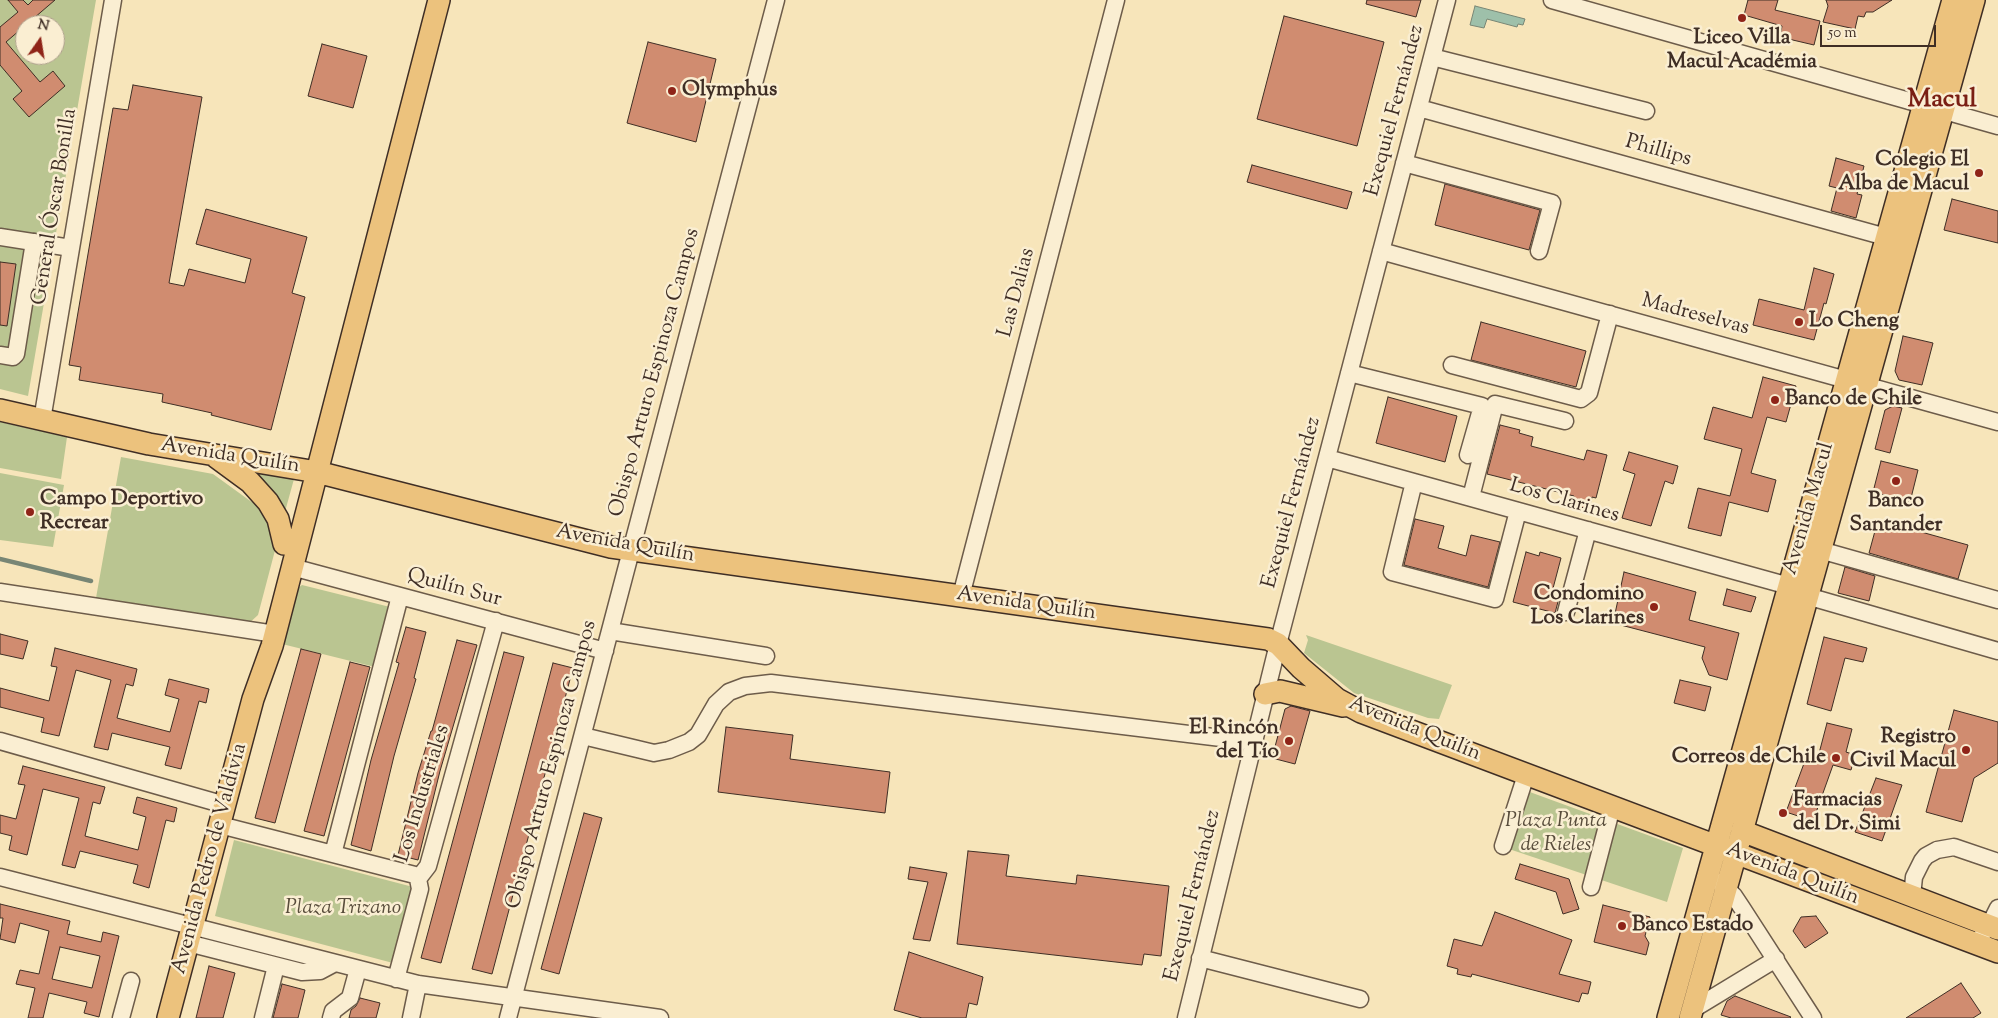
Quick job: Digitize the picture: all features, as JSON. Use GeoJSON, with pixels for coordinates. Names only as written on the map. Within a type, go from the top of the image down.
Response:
{"type":"FeatureCollection","features":[{"type":"Feature","properties":{"kind":"main road","name":"Avenida Pedro de Valdivia"},"geometry":{"type":"LineString","coordinates":[[168,1018],[253,699],[269,633],[284,544],[310,470],[377,237],[439,0]]}},
{"type":"Feature","properties":{"kind":"main road","name":"Avenida Macul"},"geometry":{"type":"LineString","coordinates":[[1668,1018],[1708,873],[1798,591],[1933,108],[1953,0]]}},
{"type":"Feature","properties":{"kind":"main road","name":"Avenida Macul"},"geometry":{"type":"LineString","coordinates":[[1691,1014],[1742,831],[1798,591],[1820,550],[1886,237],[1974,0]]}},
{"type":"Feature","properties":{"kind":"main road","name":"Avenida Quilín"},"geometry":{"type":"LineString","coordinates":[[0,410],[149,444],[310,470],[593,543],[631,550],[1268,639],[1278,644],[1313,680],[1350,707],[1876,908],[1998,952]]}},
{"type":"Feature","properties":{"kind":"main road"},"geometry":{"type":"LineString","coordinates":[[214,456],[250,482],[268,502],[278,519],[284,544]]}},
{"type":"Feature","properties":{"kind":"main road","name":"Avenida Pedro de Valdivia"},"geometry":{"type":"LineString","coordinates":[[269,633],[292,567],[310,470]]}},
{"type":"Feature","properties":{"kind":"main road"},"geometry":{"type":"LineString","coordinates":[[1265,694],[1280,691],[1350,707]]}},
{"type":"Feature","properties":{"kind":"main road","name":"Avenida Quilín"},"geometry":{"type":"LineString","coordinates":[[1742,831],[1912,896],[1995,921]]}},
{"type":"Feature","properties":{"kind":"main road"},"geometry":{"type":"LineString","coordinates":[[1876,908],[1877,895],[1885,885]]}},
{"type":"Feature","properties":{"kind":"street","name":"General Óscar Bonilla"},"geometry":{"type":"LineString","coordinates":[[42,420],[112,0]]}},
{"type":"Feature","properties":{"kind":"street","name":"Obispo Arturo Espinoza Campos"},"geometry":{"type":"LineString","coordinates":[[508,1018],[776,0]]}},
{"type":"Feature","properties":{"kind":"street","name":"Las Dalias"},"geometry":{"type":"LineString","coordinates":[[962,596],[1116,0]]}},
{"type":"Feature","properties":{"kind":"street","name":"Exequiel Fernández"},"geometry":{"type":"LineString","coordinates":[[1186,1018],[1265,694],[1447,0]]}},
{"type":"Feature","properties":{"kind":"street"},"geometry":{"type":"LineString","coordinates":[[1552,0],[1998,126]]}},
{"type":"Feature","properties":{"kind":"street"},"geometry":{"type":"LineString","coordinates":[[1432,57],[1646,111]]}},
{"type":"Feature","properties":{"kind":"street","name":"Phillips"},"geometry":{"type":"LineString","coordinates":[[1419,108],[1886,237]]}},
{"type":"Feature","properties":{"kind":"street"},"geometry":{"type":"LineString","coordinates":[[1404,163],[1552,203],[1539,251]]}},
{"type":"Feature","properties":{"kind":"street"},"geometry":{"type":"LineString","coordinates":[[0,237],[71,248]]}},
{"type":"Feature","properties":{"kind":"street"},"geometry":{"type":"LineString","coordinates":[[0,355],[13,357],[16,354],[34,242]]}},
{"type":"Feature","properties":{"kind":"street","name":"Madreselvas"},"geometry":{"type":"LineString","coordinates":[[1381,251],[1998,422]]}},
{"type":"Feature","properties":{"kind":"street"},"geometry":{"type":"LineString","coordinates":[[1452,365],[1581,399],[1589,393],[1610,314]]}},
{"type":"Feature","properties":{"kind":"street"},"geometry":{"type":"LineString","coordinates":[[1349,374],[1482,406],[1468,455]]}},
{"type":"Feature","properties":{"kind":"street"},"geometry":{"type":"LineString","coordinates":[[1471,497],[1495,404],[1565,422]]}},
{"type":"Feature","properties":{"kind":"street","name":"Los Clarines"},"geometry":{"type":"LineString","coordinates":[[1327,458],[1588,530],[1998,651]]}},
{"type":"Feature","properties":{"kind":"street"},"geometry":{"type":"LineString","coordinates":[[1414,482],[1392,572],[1495,599],[1518,511]]}},
{"type":"Feature","properties":{"kind":"street"},"geometry":{"type":"LineString","coordinates":[[1566,612],[1588,530]]}},
{"type":"Feature","properties":{"kind":"street"},"geometry":{"type":"LineString","coordinates":[[1820,550],[1998,600]]}},
{"type":"Feature","properties":{"kind":"street","name":"Quilín Sur"},"geometry":{"type":"LineString","coordinates":[[292,567],[604,651]]}},
{"type":"Feature","properties":{"kind":"street"},"geometry":{"type":"LineString","coordinates":[[0,592],[269,633]]}},
{"type":"Feature","properties":{"kind":"street"},"geometry":{"type":"LineString","coordinates":[[333,854],[400,596]]}},
{"type":"Feature","properties":{"kind":"street","name":"Los Industriales"},"geometry":{"type":"LineString","coordinates":[[396,978],[420,889],[418,879],[428,866],[496,622]]}},
{"type":"Feature","properties":{"kind":"street"},"geometry":{"type":"LineString","coordinates":[[610,631],[766,656]]}},
{"type":"Feature","properties":{"kind":"street"},"geometry":{"type":"LineString","coordinates":[[582,736],[654,753],[669,750],[689,742],[698,735],[716,704],[729,692],[745,686],[771,683],[1254,742]]}},
{"type":"Feature","properties":{"kind":"street"},"geometry":{"type":"LineString","coordinates":[[0,741],[333,854],[407,872],[418,879]]}},
{"type":"Feature","properties":{"kind":"street"},"geometry":{"type":"LineString","coordinates":[[1503,846],[1526,775]]}},
{"type":"Feature","properties":{"kind":"street"},"geometry":{"type":"LineString","coordinates":[[1591,887],[1612,807]]}},
{"type":"Feature","properties":{"kind":"street"},"geometry":{"type":"LineString","coordinates":[[1912,896],[1914,877],[1922,861],[1926,856],[1937,850],[1954,847],[1998,862]]}},
{"type":"Feature","properties":{"kind":"street"},"geometry":{"type":"LineString","coordinates":[[1708,873],[1726,887],[1742,908],[1813,1018]]}},
{"type":"Feature","properties":{"kind":"street"},"geometry":{"type":"LineString","coordinates":[[0,877],[190,935],[276,966],[311,972],[320,971],[335,963]]}},
{"type":"Feature","properties":{"kind":"street"},"geometry":{"type":"LineString","coordinates":[[1972,943],[1995,921]]}},
{"type":"Feature","properties":{"kind":"street"},"geometry":{"type":"LineString","coordinates":[[190,935],[335,963],[418,984],[660,1018]]}},
{"type":"Feature","properties":{"kind":"street"},"geometry":{"type":"LineString","coordinates":[[1200,958],[1360,999]]}},
{"type":"Feature","properties":{"kind":"street"},"geometry":{"type":"LineString","coordinates":[[1691,1014],[1776,959]]}},
{"type":"Feature","properties":{"kind":"street"},"geometry":{"type":"LineString","coordinates":[[264,1018],[276,966]]}},
{"type":"Feature","properties":{"kind":"street"},"geometry":{"type":"LineString","coordinates":[[331,1018],[332,1011],[350,998],[358,969]]}},
{"type":"Feature","properties":{"kind":"street"},"geometry":{"type":"LineString","coordinates":[[121,1018],[130,981]]}},
{"type":"Feature","properties":{"kind":"street"},"geometry":{"type":"LineString","coordinates":[[411,1018],[418,984]]}},
{"type":"Feature","properties":{"kind":"green space"},"geometry":{"type":"Polygon","coordinates":[[[0,0],[96,0],[28,396],[0,389],[0,0]]]}},
{"type":"Feature","properties":{"kind":"green space"},"geometry":{"type":"Polygon","coordinates":[[[0,422],[67,437],[61,479],[0,468],[0,422]]]}},
{"type":"Feature","properties":{"kind":"green space"},"geometry":{"type":"Polygon","coordinates":[[[121,457],[213,474],[271,516],[278,539],[258,615],[246,626],[96,598],[121,457]]]}},
{"type":"Feature","properties":{"kind":"green space"},"geometry":{"type":"Polygon","coordinates":[[[235,470],[294,479],[283,519],[235,470]]]}},
{"type":"Feature","properties":{"kind":"green space","name":"Campo Deportivo Recrear"},"geometry":{"type":"Polygon","coordinates":[[[0,473],[64,485],[53,547],[0,540],[0,473]]]}},
{"type":"Feature","properties":{"kind":"green space"},"geometry":{"type":"Polygon","coordinates":[[[302,585],[390,607],[375,667],[278,643],[291,593],[302,585]]]}},
{"type":"Feature","properties":{"kind":"green space"},"geometry":{"type":"Polygon","coordinates":[[[1306,635],[1452,685],[1439,719],[1428,718],[1354,693],[1304,653],[1308,640],[1306,635]]]}},
{"type":"Feature","properties":{"kind":"green space","name":"Plaza Punta de Rieles"},"geometry":{"type":"Polygon","coordinates":[[[1527,791],[1683,848],[1667,902],[1506,848],[1527,791]]]}},
{"type":"Feature","properties":{"kind":"green space","name":"Plaza Trizano"},"geometry":{"type":"Polygon","coordinates":[[[234,840],[413,887],[393,963],[215,916],[234,840]]]}},
{"type":"Feature","properties":{"kind":"shaded area"},"geometry":{"type":"Polygon","coordinates":[[[1475,6],[1525,19],[1523,25],[1518,24],[1517,27],[1487,19],[1484,28],[1470,25],[1475,6]]]}},
{"type":"Feature","properties":{"kind":"building"},"geometry":{"type":"Polygon","coordinates":[[[8,0],[23,0],[28,5],[33,0],[55,0],[38,15],[15,15],[15,34],[6,42],[15,53],[15,65],[26,65],[40,82],[53,71],[65,86],[29,117],[13,99],[22,91],[0,65],[0,27],[18,12],[8,0]]]}},
{"type":"Feature","properties":{"kind":"building"},"geometry":{"type":"Polygon","coordinates":[[[1367,0],[1421,0],[1416,17],[1366,4],[1367,0]]]}},
{"type":"Feature","properties":{"kind":"building"},"geometry":{"type":"Polygon","coordinates":[[[1748,0],[1778,0],[1775,10],[1820,21],[1814,45],[1780,37],[1782,26],[1744,15],[1748,0]]]}},
{"type":"Feature","properties":{"kind":"building"},"geometry":{"type":"Polygon","coordinates":[[[1826,0],[1892,0],[1873,12],[1866,12],[1864,17],[1858,16],[1855,29],[1823,22],[1828,6],[1826,0]]]}},
{"type":"Feature","properties":{"kind":"building"},"geometry":{"type":"Polygon","coordinates":[[[1284,16],[1384,42],[1357,146],[1257,119],[1284,16]]]}},
{"type":"Feature","properties":{"kind":"building","name":"Olymphus"},"geometry":{"type":"Polygon","coordinates":[[[648,42],[716,59],[696,142],[627,123],[648,42]]]}},
{"type":"Feature","properties":{"kind":"building"},"geometry":{"type":"Polygon","coordinates":[[[322,44],[367,56],[353,108],[308,96],[322,44]]]}},
{"type":"Feature","properties":{"kind":"building"},"geometry":{"type":"Polygon","coordinates":[[[133,85],[202,97],[169,283],[184,286],[189,269],[245,283],[251,259],[196,244],[206,209],[307,237],[292,293],[305,297],[271,430],[211,415],[212,413],[162,402],[163,394],[79,380],[81,367],[69,365],[113,108],[128,110],[133,85]]]}},
{"type":"Feature","properties":{"kind":"building"},"geometry":{"type":"Polygon","coordinates":[[[1836,158],[1864,166],[1857,194],[1862,195],[1856,218],[1831,211],[1837,188],[1829,186],[1836,158]]]}},
{"type":"Feature","properties":{"kind":"building"},"geometry":{"type":"Polygon","coordinates":[[[1252,165],[1352,192],[1347,209],[1247,182],[1252,165]]]}},
{"type":"Feature","properties":{"kind":"building"},"geometry":{"type":"Polygon","coordinates":[[[1445,184],[1540,210],[1529,250],[1435,225],[1445,184]]]}},
{"type":"Feature","properties":{"kind":"building"},"geometry":{"type":"Polygon","coordinates":[[[1952,199],[1998,211],[1998,243],[1944,230],[1952,199]]]}},
{"type":"Feature","properties":{"kind":"building"},"geometry":{"type":"Polygon","coordinates":[[[0,262],[16,264],[7,326],[0,325],[0,262]]]}},
{"type":"Feature","properties":{"kind":"building"},"geometry":{"type":"Polygon","coordinates":[[[1814,268],[1834,274],[1814,340],[1753,325],[1759,299],[1804,310],[1814,268]]]}},
{"type":"Feature","properties":{"kind":"building"},"geometry":{"type":"Polygon","coordinates":[[[1481,322],[1586,351],[1576,387],[1471,360],[1481,322]]]}},
{"type":"Feature","properties":{"kind":"building"},"geometry":{"type":"Polygon","coordinates":[[[1903,336],[1933,343],[1922,385],[1899,380],[1895,371],[1903,336]]]}},
{"type":"Feature","properties":{"kind":"building"},"geometry":{"type":"Polygon","coordinates":[[[1763,377],[1796,386],[1786,422],[1767,417],[1751,473],[1776,480],[1768,512],[1729,502],[1721,536],[1688,528],[1698,488],[1730,496],[1742,449],[1704,439],[1713,407],[1752,418],[1763,377]]]}},
{"type":"Feature","properties":{"kind":"building"},"geometry":{"type":"Polygon","coordinates":[[[1388,397],[1457,416],[1445,462],[1376,443],[1388,397]]]}},
{"type":"Feature","properties":{"kind":"building"},"geometry":{"type":"Polygon","coordinates":[[[1893,406],[1902,408],[1890,453],[1875,449],[1885,410],[1893,406]]]}},
{"type":"Feature","properties":{"kind":"building"},"geometry":{"type":"Polygon","coordinates":[[[1500,425],[1520,430],[1519,433],[1533,437],[1531,446],[1584,460],[1587,450],[1607,455],[1596,498],[1592,497],[1589,509],[1572,505],[1574,496],[1487,474],[1500,425]]]}},
{"type":"Feature","properties":{"kind":"building"},"geometry":{"type":"Polygon","coordinates":[[[1629,452],[1678,466],[1673,484],[1665,481],[1651,526],[1622,518],[1635,474],[1623,470],[1629,452]]]}},
{"type":"Feature","properties":{"kind":"building","name":"Banco Santander"},"geometry":{"type":"Polygon","coordinates":[[[1881,461],[1918,470],[1910,502],[1873,492],[1881,461]]]}},
{"type":"Feature","properties":{"kind":"building"},"geometry":{"type":"Polygon","coordinates":[[[1415,519],[1444,526],[1438,548],[1466,556],[1471,535],[1500,542],[1488,587],[1404,565],[1415,519]]]}},
{"type":"Feature","properties":{"kind":"building"},"geometry":{"type":"Polygon","coordinates":[[[1878,520],[1968,545],[1958,579],[1869,553],[1878,520]]]}},
{"type":"Feature","properties":{"kind":"building"},"geometry":{"type":"Polygon","coordinates":[[[1526,552],[1539,556],[1540,552],[1561,558],[1551,596],[1559,598],[1555,613],[1513,602],[1526,552]]]}},
{"type":"Feature","properties":{"kind":"building"},"geometry":{"type":"Polygon","coordinates":[[[1845,567],[1875,576],[1869,601],[1838,593],[1845,567]]]}},
{"type":"Feature","properties":{"kind":"building","name":"Condomino Los Clarines"},"geometry":{"type":"Polygon","coordinates":[[[1624,572],[1696,592],[1689,620],[1739,633],[1727,680],[1709,675],[1702,658],[1705,647],[1613,623],[1624,572]]]}},
{"type":"Feature","properties":{"kind":"building"},"geometry":{"type":"Polygon","coordinates":[[[1727,589],[1756,597],[1751,612],[1723,605],[1727,589]]]}},
{"type":"Feature","properties":{"kind":"building"},"geometry":{"type":"Polygon","coordinates":[[[406,627],[426,632],[414,678],[416,679],[394,756],[371,851],[351,845],[371,760],[399,663],[396,662],[406,627]]]}},
{"type":"Feature","properties":{"kind":"building"},"geometry":{"type":"Polygon","coordinates":[[[0,634],[28,641],[23,659],[0,654],[0,634]]]}},
{"type":"Feature","properties":{"kind":"building"},"geometry":{"type":"Polygon","coordinates":[[[1824,637],[1867,648],[1863,662],[1845,658],[1831,711],[1807,704],[1824,637]]]}},
{"type":"Feature","properties":{"kind":"building"},"geometry":{"type":"Polygon","coordinates":[[[457,640],[477,645],[440,771],[418,860],[398,855],[418,773],[432,731],[457,640]]]}},
{"type":"Feature","properties":{"kind":"building"},"geometry":{"type":"Polygon","coordinates":[[[55,648],[137,669],[133,686],[126,684],[117,718],[170,732],[179,699],[165,695],[169,679],[209,689],[206,703],[199,701],[181,769],[165,765],[170,747],[112,733],[108,750],[94,747],[111,680],[76,670],[59,736],[41,732],[44,718],[0,707],[0,688],[49,701],[57,667],[51,666],[55,648]]]}},
{"type":"Feature","properties":{"kind":"building"},"geometry":{"type":"Polygon","coordinates":[[[301,649],[321,654],[275,823],[255,818],[301,649]]]}},
{"type":"Feature","properties":{"kind":"building"},"geometry":{"type":"Polygon","coordinates":[[[504,652],[524,657],[441,963],[421,958],[504,652]]]}},
{"type":"Feature","properties":{"kind":"building"},"geometry":{"type":"Polygon","coordinates":[[[350,662],[370,667],[324,836],[304,831],[350,662]]]}},
{"type":"Feature","properties":{"kind":"building"},"geometry":{"type":"Polygon","coordinates":[[[553,663],[573,668],[492,974],[472,969],[553,663]]]}},
{"type":"Feature","properties":{"kind":"building"},"geometry":{"type":"Polygon","coordinates":[[[1680,680],[1711,687],[1705,711],[1674,703],[1680,680]]]}},
{"type":"Feature","properties":{"kind":"building","name":"El Rincón del Tío"},"geometry":{"type":"Polygon","coordinates":[[[1291,706],[1310,711],[1295,764],[1272,758],[1285,709],[1291,706]]]}},
{"type":"Feature","properties":{"kind":"building"},"geometry":{"type":"Polygon","coordinates":[[[1954,710],[1998,722],[1998,763],[1974,778],[1962,822],[1926,812],[1954,710]]]}},
{"type":"Feature","properties":{"kind":"building"},"geometry":{"type":"Polygon","coordinates":[[[1827,723],[1852,729],[1846,752],[1855,755],[1851,770],[1833,765],[1813,821],[1786,812],[1806,758],[1817,761],[1827,723]]]}},
{"type":"Feature","properties":{"kind":"building"},"geometry":{"type":"Polygon","coordinates":[[[726,727],[793,735],[790,759],[890,772],[885,813],[718,792],[726,727]]]}},
{"type":"Feature","properties":{"kind":"building"},"geometry":{"type":"Polygon","coordinates":[[[23,766],[105,787],[100,804],[93,802],[85,836],[138,850],[146,817],[133,813],[137,797],[177,808],[174,822],[166,820],[149,888],[133,883],[138,865],[80,851],[75,868],[62,865],[79,798],[43,789],[27,855],[9,850],[12,836],[0,833],[0,815],[16,819],[25,785],[18,784],[23,766]]]}},
{"type":"Feature","properties":{"kind":"building"},"geometry":{"type":"Polygon","coordinates":[[[1876,778],[1902,785],[1882,841],[1855,832],[1876,778]]]}},
{"type":"Feature","properties":{"kind":"building"},"geometry":{"type":"Polygon","coordinates":[[[584,813],[602,818],[559,974],[541,969],[584,813]]]}},
{"type":"Feature","properties":{"kind":"building"},"geometry":{"type":"Polygon","coordinates":[[[968,851],[1009,855],[1006,876],[1076,884],[1077,875],[1169,886],[1161,956],[1144,954],[1142,965],[957,944],[968,851]]]}},
{"type":"Feature","properties":{"kind":"building"},"geometry":{"type":"Polygon","coordinates":[[[1520,864],[1569,879],[1579,909],[1563,914],[1556,892],[1515,879],[1520,864]]]}},
{"type":"Feature","properties":{"kind":"building"},"geometry":{"type":"Polygon","coordinates":[[[910,867],[947,873],[930,941],[913,939],[928,882],[908,879],[910,867]]]}},
{"type":"Feature","properties":{"kind":"building"},"geometry":{"type":"Polygon","coordinates":[[[0,904],[70,921],[67,934],[101,942],[103,932],[119,936],[99,1017],[84,1013],[87,1002],[49,993],[43,1018],[28,1018],[35,988],[16,984],[20,970],[39,974],[49,931],[20,923],[15,943],[0,939],[3,918],[0,918],[0,904]],[[60,947],[52,979],[92,988],[100,956],[60,947]]]}},
{"type":"Feature","properties":{"kind":"building","name":"Banco Estado"},"geometry":{"type":"Polygon","coordinates":[[[1603,905],[1650,917],[1645,936],[1649,943],[1646,955],[1594,942],[1603,905]]]}},
{"type":"Feature","properties":{"kind":"building"},"geometry":{"type":"Polygon","coordinates":[[[1495,912],[1572,940],[1559,974],[1591,982],[1588,994],[1582,993],[1579,1002],[1472,974],[1471,977],[1457,974],[1458,969],[1447,966],[1454,939],[1482,946],[1495,912]]]}},
{"type":"Feature","properties":{"kind":"building"},"geometry":{"type":"Polygon","coordinates":[[[1816,916],[1828,933],[1805,948],[1793,931],[1801,917],[1816,916]]]}},
{"type":"Feature","properties":{"kind":"building"},"geometry":{"type":"Polygon","coordinates":[[[909,952],[983,977],[977,1005],[969,1003],[966,1018],[922,1018],[894,1010],[909,952]]]}},
{"type":"Feature","properties":{"kind":"building"},"geometry":{"type":"Polygon","coordinates":[[[209,966],[235,973],[223,1018],[196,1018],[209,966]]]}},
{"type":"Feature","properties":{"kind":"building"},"geometry":{"type":"Polygon","coordinates":[[[1961,983],[1981,1013],[1973,1018],[1906,1018],[1961,983]]]}},
{"type":"Feature","properties":{"kind":"building"},"geometry":{"type":"Polygon","coordinates":[[[282,984],[305,990],[298,1018],[273,1018],[282,984]]]}},
{"type":"Feature","properties":{"kind":"building"},"geometry":{"type":"Polygon","coordinates":[[[1735,996],[1791,1017],[1731,1018],[1721,1015],[1727,1001],[1735,996]]]}},
{"type":"Feature","properties":{"kind":"building"},"geometry":{"type":"Polygon","coordinates":[[[360,998],[380,1003],[376,1018],[349,1018],[351,1010],[356,1006],[360,998]]]}},
{"type":"Feature","properties":{"kind":"waterway"},"geometry":{"type":"LineString","coordinates":[[0,559],[91,581]]}},
{"type":"Feature","properties":{"kind":"place","name":"Liceo Villa Macul Académia"},"geometry":{"type":"Point","coordinates":[1742,18]}},
{"type":"Feature","properties":{"kind":"place","name":"Olymphus"},"geometry":{"type":"Point","coordinates":[672,91]}},
{"type":"Feature","properties":{"kind":"place","name":"Colegio El Alba de Macul"},"geometry":{"type":"Point","coordinates":[1979,173]}},
{"type":"Feature","properties":{"kind":"place","name":"Lo Cheng"},"geometry":{"type":"Point","coordinates":[1799,322]}},
{"type":"Feature","properties":{"kind":"place","name":"Banco de Chile"},"geometry":{"type":"Point","coordinates":[1775,400]}},
{"type":"Feature","properties":{"kind":"place","name":"Banco Santander"},"geometry":{"type":"Point","coordinates":[1896,481]}},
{"type":"Feature","properties":{"kind":"place","name":"Campo Deportivo Recrear"},"geometry":{"type":"Point","coordinates":[30,512]}},
{"type":"Feature","properties":{"kind":"place","name":"Condomino Los Clarines"},"geometry":{"type":"Point","coordinates":[1654,607]}},
{"type":"Feature","properties":{"kind":"place","name":"El Rincón del Tío"},"geometry":{"type":"Point","coordinates":[1289,741]}},
{"type":"Feature","properties":{"kind":"place","name":"Registro Civil Macul"},"geometry":{"type":"Point","coordinates":[1966,750]}},
{"type":"Feature","properties":{"kind":"place","name":"Correos de Chile"},"geometry":{"type":"Point","coordinates":[1836,758]}},
{"type":"Feature","properties":{"kind":"place","name":"Farmacias del Dr. Simi"},"geometry":{"type":"Point","coordinates":[1783,813]}},
{"type":"Feature","properties":{"kind":"place","name":"Banco Estado"},"geometry":{"type":"Point","coordinates":[1622,926]}},
{"type":"Feature","properties":{"kind":"district","name":"Macul"},"geometry":{"type":"Point","coordinates":[1942,102]}}]}
